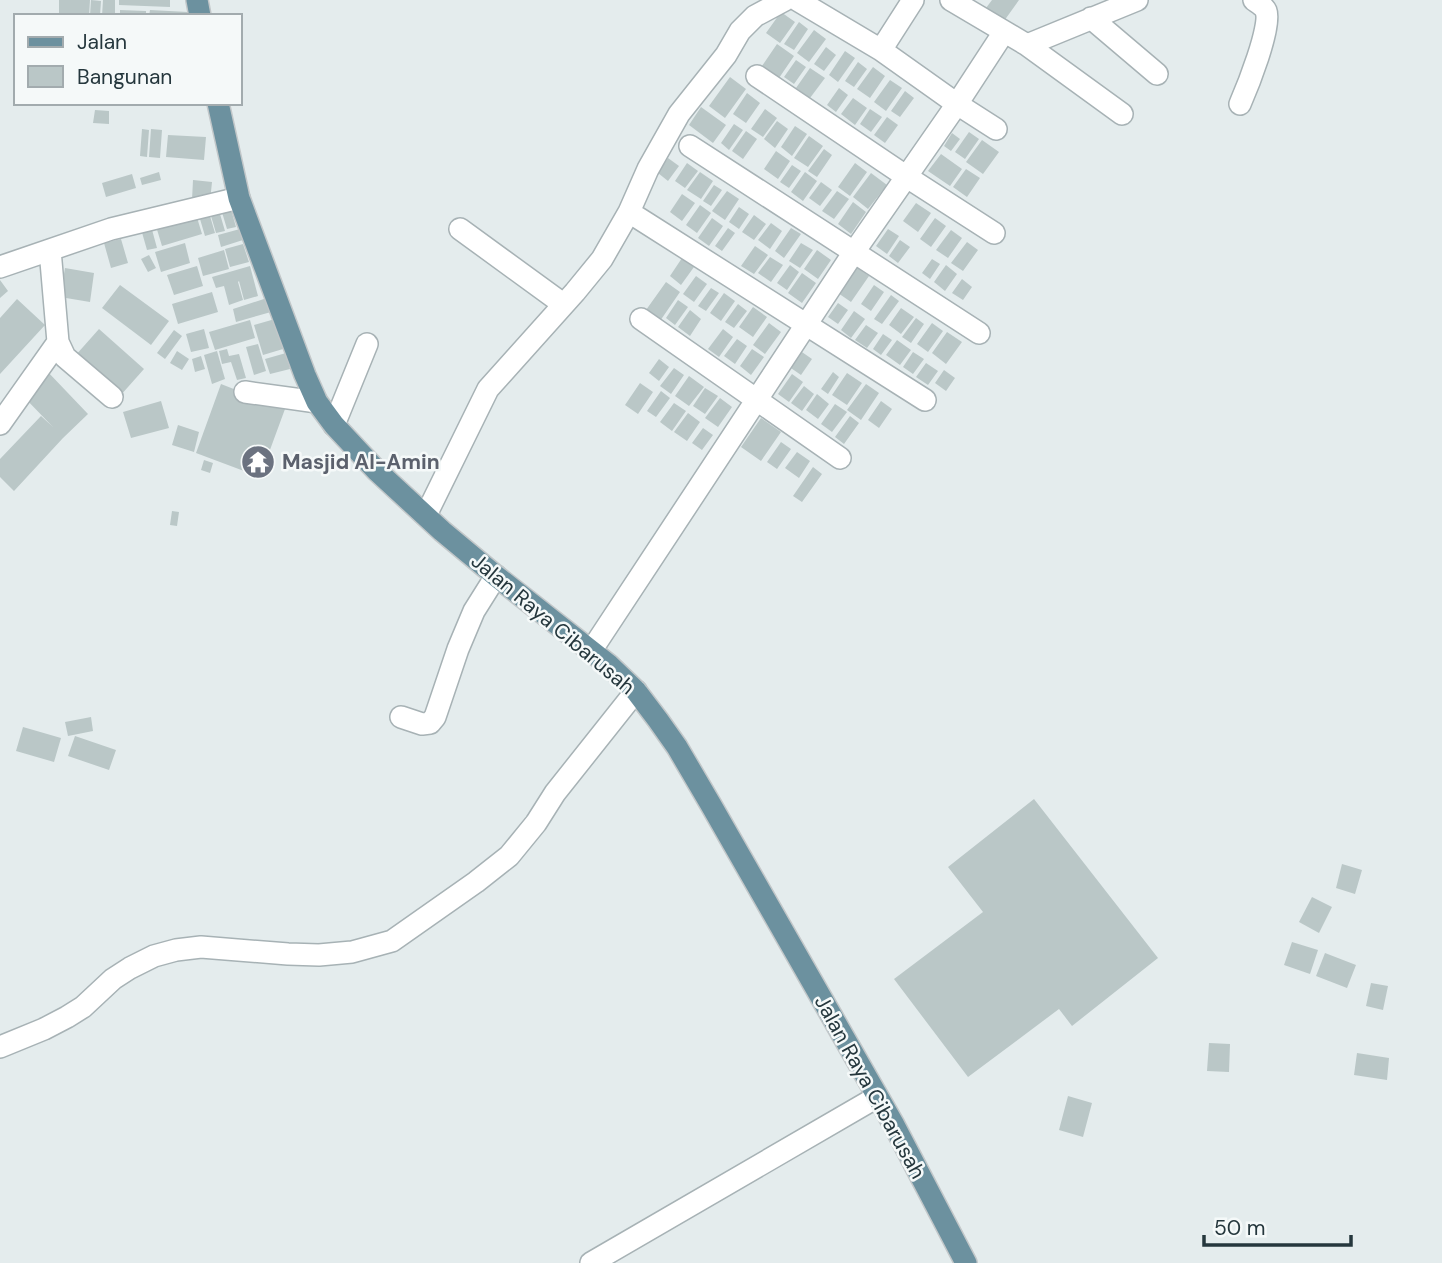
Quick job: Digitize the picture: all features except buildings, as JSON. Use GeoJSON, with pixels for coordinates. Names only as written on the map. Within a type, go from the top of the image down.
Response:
{"type":"FeatureCollection","features":[{"type":"Feature","properties":{"kind":"main road","name":"Jalan Raya Cibarusah"},"geometry":{"type":"LineString","coordinates":[[218,105],[239,198],[317,402],[334,425],[377,471],[442,531],[609,665],[636,691],[677,747],[877,1097],[966,1263]]}},
{"type":"Feature","properties":{"kind":"street"},"geometry":{"type":"LineString","coordinates":[[426,515],[488,389],[601,259],[629,212],[648,169],[679,114],[726,55],[740,32],[755,16],[785,0]]}},
{"type":"Feature","properties":{"kind":"street"},"geometry":{"type":"LineString","coordinates":[[797,0],[881,50],[996,129]]}},
{"type":"Feature","properties":{"kind":"street"},"geometry":{"type":"LineString","coordinates":[[881,50],[913,0]]}},
{"type":"Feature","properties":{"kind":"street"},"geometry":{"type":"LineString","coordinates":[[951,0],[1027,46],[1122,114]]}},
{"type":"Feature","properties":{"kind":"street"},"geometry":{"type":"LineString","coordinates":[[1027,46],[1138,0]]}},
{"type":"Feature","properties":{"kind":"street"},"geometry":{"type":"LineString","coordinates":[[1240,104],[1267,22],[1267,11],[1254,0]]}},
{"type":"Feature","properties":{"kind":"street"},"geometry":{"type":"LineString","coordinates":[[1091,18],[1157,74]]}},
{"type":"Feature","properties":{"kind":"street"},"geometry":{"type":"LineString","coordinates":[[591,651],[854,251],[1004,32]]}},
{"type":"Feature","properties":{"kind":"street"},"geometry":{"type":"LineString","coordinates":[[757,76],[995,233]]}},
{"type":"Feature","properties":{"kind":"street"},"geometry":{"type":"LineString","coordinates":[[690,146],[979,333]]}},
{"type":"Feature","properties":{"kind":"street"},"geometry":{"type":"LineString","coordinates":[[0,267],[111,229],[239,198]]}},
{"type":"Feature","properties":{"kind":"street"},"geometry":{"type":"LineString","coordinates":[[629,212],[925,400]]}},
{"type":"Feature","properties":{"kind":"street"},"geometry":{"type":"LineString","coordinates":[[460,229],[563,304]]}},
{"type":"Feature","properties":{"kind":"street"},"geometry":{"type":"LineString","coordinates":[[50,250],[58,342],[65,357],[112,397]]}},
{"type":"Feature","properties":{"kind":"street"},"geometry":{"type":"LineString","coordinates":[[641,319],[840,458]]}},
{"type":"Feature","properties":{"kind":"street"},"geometry":{"type":"LineString","coordinates":[[0,424],[58,342]]}},
{"type":"Feature","properties":{"kind":"street"},"geometry":{"type":"LineString","coordinates":[[334,425],[367,344]]}},
{"type":"Feature","properties":{"kind":"street"},"geometry":{"type":"LineString","coordinates":[[246,392],[317,402]]}},
{"type":"Feature","properties":{"kind":"street"},"geometry":{"type":"LineString","coordinates":[[401,717],[422,724],[430,723],[435,717],[474,611],[496,576]]}},
{"type":"Feature","properties":{"kind":"street"},"geometry":{"type":"LineString","coordinates":[[0,1047],[67,1017],[130,968],[154,956],[176,950],[201,947],[319,955],[352,952],[392,941],[509,856],[636,691]]}},
{"type":"Feature","properties":{"kind":"street"},"geometry":{"type":"LineString","coordinates":[[591,1263],[877,1097]]}},
{"type":"Feature","properties":{"kind":"place","name":"Masjid Al-Amin"},"geometry":{"type":"Point","coordinates":[258,462]}}]}
